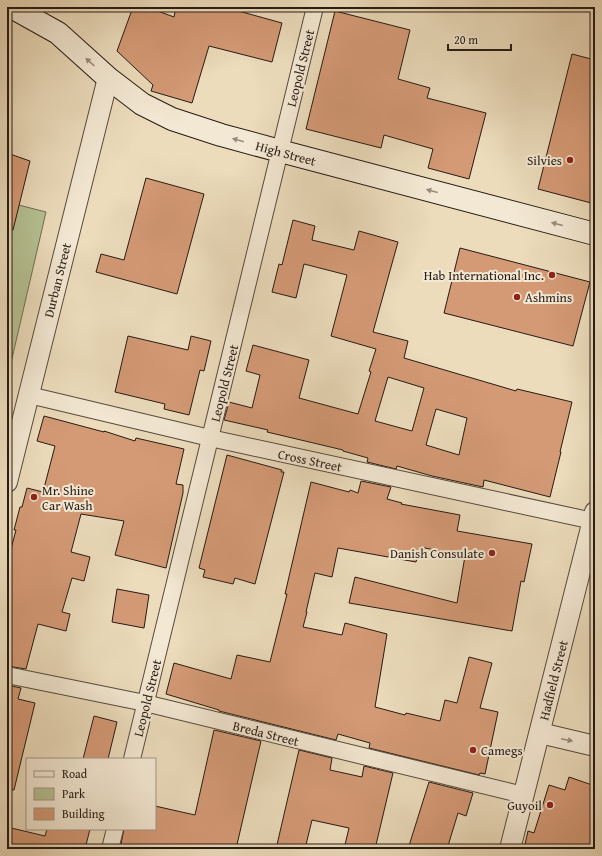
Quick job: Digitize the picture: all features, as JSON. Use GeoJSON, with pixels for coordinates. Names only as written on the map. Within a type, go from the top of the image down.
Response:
{"type":"FeatureCollection","features":[{"type":"Feature","properties":{"kind":"main road","name":"High Street"},"geometry":{"type":"LineString","coordinates":[[8,7],[15,9],[58,33],[108,78],[142,104],[172,119],[221,135],[595,234]]}},
{"type":"Feature","properties":{"kind":"street","name":"Leopold Street"},"geometry":{"type":"LineString","coordinates":[[132,758],[315,7]]}},
{"type":"Feature","properties":{"kind":"street","name":"Durban Street"},"geometry":{"type":"LineString","coordinates":[[7,482],[108,78]]}},
{"type":"Feature","properties":{"kind":"street","name":"Cross Street"},"geometry":{"type":"LineString","coordinates":[[29,394],[210,438],[594,516]]}},
{"type":"Feature","properties":{"kind":"street","name":"Hadfield Street"},"geometry":{"type":"LineString","coordinates":[[510,849],[594,516]]}},
{"type":"Feature","properties":{"kind":"street","name":"Breda Street"},"geometry":{"type":"LineString","coordinates":[[7,675],[145,703],[523,795]]}},
{"type":"Feature","properties":{"kind":"street"},"geometry":{"type":"LineString","coordinates":[[540,733],[595,746]]}},
{"type":"Feature","properties":{"kind":"street"},"geometry":{"type":"LineString","coordinates":[[110,849],[115,830]]}},
{"type":"Feature","properties":{"kind":"green space"},"geometry":{"type":"Polygon","coordinates":[[[7,202],[46,212],[7,380],[7,202]]]}},
{"type":"Feature","properties":{"kind":"building"},"geometry":{"type":"Polygon","coordinates":[[[133,7],[147,7],[174,17],[176,7],[224,7],[282,23],[272,62],[209,46],[192,103],[151,91],[153,85],[117,51],[133,7]]]}},
{"type":"Feature","properties":{"kind":"building"},"geometry":{"type":"Polygon","coordinates":[[[335,11],[410,30],[398,79],[430,88],[427,98],[486,113],[469,179],[428,168],[433,149],[384,135],[381,148],[306,129],[335,11]]]}},
{"type":"Feature","properties":{"kind":"building","name":"Silvies"},"geometry":{"type":"Polygon","coordinates":[[[572,54],[595,60],[595,204],[538,189],[572,54]]]}},
{"type":"Feature","properties":{"kind":"building"},"geometry":{"type":"Polygon","coordinates":[[[7,153],[30,161],[13,230],[7,230],[7,153]]]}},
{"type":"Feature","properties":{"kind":"building"},"geometry":{"type":"Polygon","coordinates":[[[146,178],[204,194],[177,294],[96,272],[101,254],[124,260],[146,178]]]}},
{"type":"Feature","properties":{"kind":"building"},"geometry":{"type":"Polygon","coordinates":[[[293,220],[315,226],[312,240],[354,250],[359,231],[398,242],[373,332],[408,341],[404,358],[516,391],[517,389],[572,402],[550,497],[484,480],[483,487],[432,476],[397,466],[396,469],[367,462],[368,458],[343,450],[224,420],[229,402],[252,408],[260,375],[246,371],[253,345],[309,360],[299,398],[358,414],[371,372],[369,371],[376,349],[331,336],[347,275],[304,264],[296,298],[272,292],[279,264],[282,265],[293,220]],[[388,377],[375,421],[412,431],[424,388],[388,377]],[[436,409],[426,445],[459,455],[467,418],[436,409]]]}},
{"type":"Feature","properties":{"kind":"building","name":"Ashmins"},"geometry":{"type":"Polygon","coordinates":[[[460,248],[590,282],[573,346],[444,313],[460,248]]]}},
{"type":"Feature","properties":{"kind":"building"},"geometry":{"type":"Polygon","coordinates":[[[128,336],[188,350],[191,336],[211,341],[204,371],[200,370],[189,415],[164,409],[165,404],[115,392],[128,336]]]}},
{"type":"Feature","properties":{"kind":"building"},"geometry":{"type":"Polygon","coordinates":[[[44,416],[104,431],[135,441],[136,438],[184,449],[176,484],[183,485],[183,493],[166,568],[115,555],[124,521],[81,514],[71,552],[90,557],[84,581],[72,578],[62,612],[70,614],[66,631],[38,624],[26,669],[7,666],[7,564],[16,530],[14,530],[20,507],[22,507],[27,488],[43,492],[55,446],[37,441],[44,416]]]}},
{"type":"Feature","properties":{"kind":"building"},"geometry":{"type":"Polygon","coordinates":[[[227,455],[282,470],[281,472],[284,472],[255,584],[235,578],[233,584],[203,577],[205,570],[199,568],[227,455]]]}},
{"type":"Feature","properties":{"kind":"building"},"geometry":{"type":"Polygon","coordinates":[[[361,481],[391,487],[387,499],[402,503],[401,504],[460,515],[457,531],[532,544],[524,582],[521,581],[512,631],[349,603],[355,577],[457,603],[465,556],[420,547],[416,562],[338,548],[332,577],[315,573],[306,612],[303,627],[342,635],[345,623],[387,634],[375,707],[405,715],[406,713],[440,721],[445,700],[457,703],[469,657],[492,663],[480,708],[498,712],[485,774],[480,773],[479,775],[369,748],[370,743],[338,734],[336,740],[219,711],[166,694],[174,663],[231,679],[237,655],[270,662],[287,594],[285,594],[311,482],[358,493],[361,481]]]}},
{"type":"Feature","properties":{"kind":"building"},"geometry":{"type":"Polygon","coordinates":[[[117,589],[149,595],[144,628],[112,622],[117,589]]]}},
{"type":"Feature","properties":{"kind":"building"},"geometry":{"type":"Polygon","coordinates":[[[7,685],[21,688],[18,699],[35,703],[14,790],[7,790],[7,685]]]}},
{"type":"Feature","properties":{"kind":"building"},"geometry":{"type":"Polygon","coordinates":[[[94,716],[117,722],[108,758],[83,758],[94,716]]]}},
{"type":"Feature","properties":{"kind":"building"},"geometry":{"type":"Polygon","coordinates":[[[214,730],[261,741],[236,849],[120,849],[124,830],[156,830],[156,806],[195,815],[214,730]]]}},
{"type":"Feature","properties":{"kind":"building"},"geometry":{"type":"Polygon","coordinates":[[[299,750],[332,758],[330,770],[362,777],[364,766],[393,773],[375,849],[344,849],[349,828],[312,820],[305,849],[276,849],[299,750]]]}},
{"type":"Feature","properties":{"kind":"building"},"geometry":{"type":"Polygon","coordinates":[[[569,777],[595,786],[595,849],[524,849],[528,831],[534,833],[549,785],[565,790],[569,777]]]}},
{"type":"Feature","properties":{"kind":"building"},"geometry":{"type":"Polygon","coordinates":[[[429,782],[473,793],[466,816],[458,813],[447,849],[408,849],[429,782]]]}},
{"type":"Feature","properties":{"kind":"building"},"geometry":{"type":"Polygon","coordinates":[[[7,827],[45,836],[47,830],[90,830],[85,849],[7,849],[7,827]]]}},
{"type":"Feature","properties":{"kind":"place","name":"Silvies"},"geometry":{"type":"Point","coordinates":[570,160]}},
{"type":"Feature","properties":{"kind":"place","name":"Hab International Inc."},"geometry":{"type":"Point","coordinates":[552,275]}},
{"type":"Feature","properties":{"kind":"place","name":"Ashmins"},"geometry":{"type":"Point","coordinates":[517,297]}},
{"type":"Feature","properties":{"kind":"place","name":"Mr. Shine Car Wash"},"geometry":{"type":"Point","coordinates":[34,497]}},
{"type":"Feature","properties":{"kind":"place","name":"Danish Consulate"},"geometry":{"type":"Point","coordinates":[492,553]}},
{"type":"Feature","properties":{"kind":"place","name":"Camegs"},"geometry":{"type":"Point","coordinates":[473,750]}},
{"type":"Feature","properties":{"kind":"place","name":"Guyoil"},"geometry":{"type":"Point","coordinates":[550,805]}}]}
